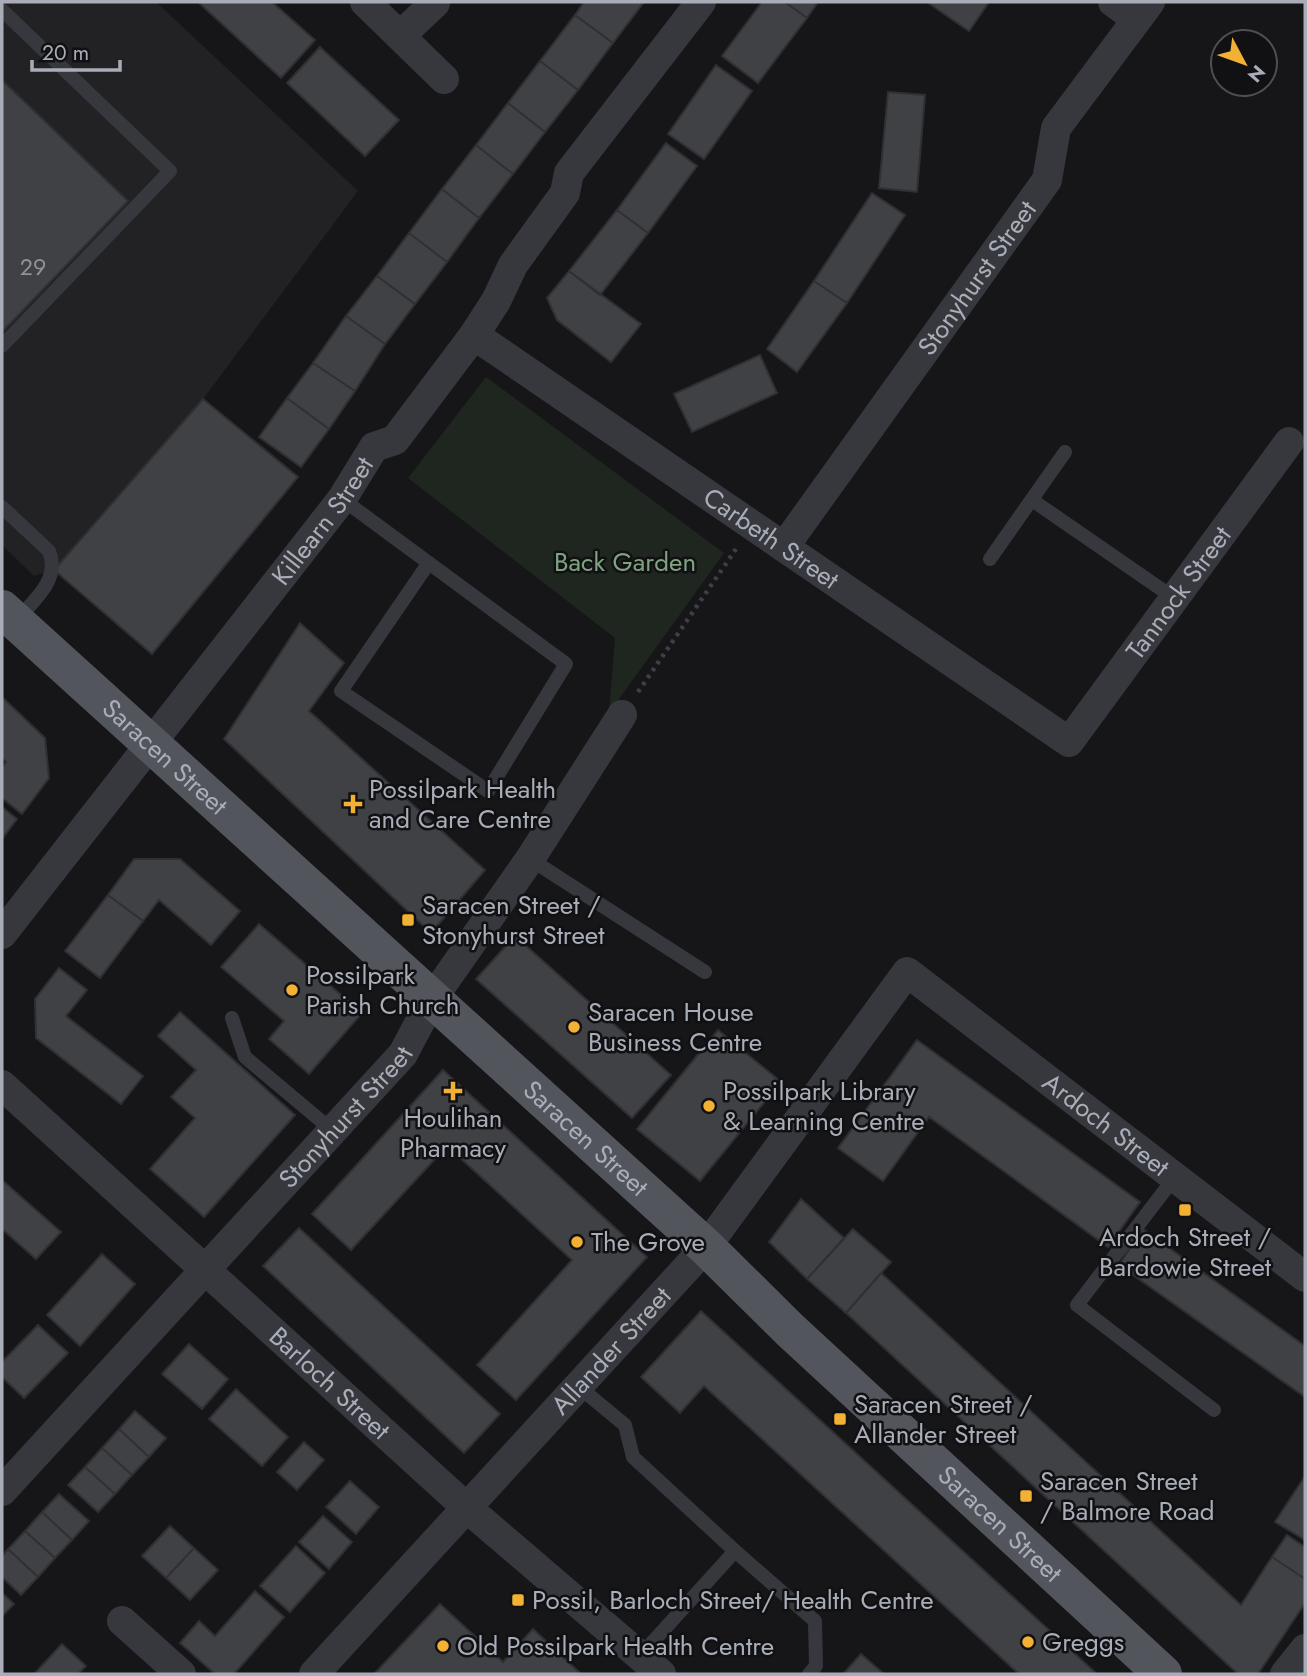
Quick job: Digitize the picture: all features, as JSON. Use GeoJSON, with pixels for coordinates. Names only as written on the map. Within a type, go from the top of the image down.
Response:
{"type":"FeatureCollection","features":[{"type":"Feature","properties":{"kind":"main road","name":"Saracen Street"},"geometry":{"type":"LineString","coordinates":[[9,616],[706,1247],[790,1330],[1163,1674]]}},
{"type":"Feature","properties":{"kind":"street"},"geometry":{"type":"LineString","coordinates":[[365,2],[444,79]]}},
{"type":"Feature","properties":{"kind":"street"},"geometry":{"type":"LineString","coordinates":[[401,35],[435,2]]}},
{"type":"Feature","properties":{"kind":"street","name":"Killearn Street"},"geometry":{"type":"LineString","coordinates":[[2,934],[342,499],[374,447],[395,440],[474,335],[496,302],[513,265],[565,193],[569,173],[701,2]]}},
{"type":"Feature","properties":{"kind":"street"},"geometry":{"type":"LineString","coordinates":[[1113,2],[1143,10]]}},
{"type":"Feature","properties":{"kind":"street","name":"Stonyhurst Street"},"geometry":{"type":"LineString","coordinates":[[784,547],[1046,180],[1056,128],[1143,10]]}},
{"type":"Feature","properties":{"kind":"street","name":"Carbeth Street"},"geometry":{"type":"LineString","coordinates":[[474,335],[1069,742]]}},
{"type":"Feature","properties":{"kind":"street","name":"Tannock Street"},"geometry":{"type":"LineString","coordinates":[[1069,742],[1289,442]]}},
{"type":"Feature","properties":{"kind":"street","name":"Stonyhurst Street"},"geometry":{"type":"LineString","coordinates":[[2,1491],[403,1054],[432,999],[530,859],[622,715]]}},
{"type":"Feature","properties":{"kind":"street","name":"Ardoch Street"},"geometry":{"type":"LineString","coordinates":[[907,972],[1305,1277]]}},
{"type":"Feature","properties":{"kind":"street","name":"Allander Street"},"geometry":{"type":"LineString","coordinates":[[314,1674],[706,1247],[907,972]]}},
{"type":"Feature","properties":{"kind":"street","name":"Barloch Street"},"geometry":{"type":"LineString","coordinates":[[2,1085],[467,1508],[651,1665]]}},
{"type":"Feature","properties":{"kind":"street"},"geometry":{"type":"LineString","coordinates":[[122,1621],[181,1674]]}},
{"type":"Feature","properties":{"kind":"street"},"geometry":{"type":"LineString","coordinates":[[1285,1674],[1305,1650]]}},
{"type":"Feature","properties":{"kind":"lane"},"geometry":{"type":"LineString","coordinates":[[2,10],[170,171],[2,346]]}},
{"type":"Feature","properties":{"kind":"lane"},"geometry":{"type":"LineString","coordinates":[[990,559],[1065,452]]}},
{"type":"Feature","properties":{"kind":"lane"},"geometry":{"type":"LineString","coordinates":[[342,499],[566,664],[488,791],[341,691],[428,564]]}},
{"type":"Feature","properties":{"kind":"lane"},"geometry":{"type":"LineString","coordinates":[[1032,500],[1174,598]]}},
{"type":"Feature","properties":{"kind":"lane"},"geometry":{"type":"LineString","coordinates":[[2,507],[49,551],[53,566],[49,583],[9,616]]}},
{"type":"Feature","properties":{"kind":"lane"},"geometry":{"type":"LineString","coordinates":[[530,859],[705,972]]}},
{"type":"Feature","properties":{"kind":"lane"},"geometry":{"type":"LineString","coordinates":[[232,1018],[245,1057],[333,1131]]}},
{"type":"Feature","properties":{"kind":"lane"},"geometry":{"type":"LineString","coordinates":[[1175,1177],[1077,1305],[1214,1410]]}},
{"type":"Feature","properties":{"kind":"lane"},"geometry":{"type":"LineString","coordinates":[[579,1387],[625,1425],[633,1457],[815,1621],[816,1666],[809,1674]]}},
{"type":"Feature","properties":{"kind":"lane"},"geometry":{"type":"LineString","coordinates":[[651,1665],[736,1551]]}},
{"type":"Feature","properties":{"kind":"path"},"geometry":{"type":"LineString","coordinates":[[622,715],[751,526]]}},
{"type":"Feature","properties":{"kind":"shaded area"},"geometry":{"type":"Polygon","coordinates":[[[2,2],[156,2],[358,191],[203,399],[54,570],[34,576],[2,545],[2,2]]]}},
{"type":"Feature","properties":{"kind":"green space","name":"Back Garden"},"geometry":{"type":"Polygon","coordinates":[[[486,377],[724,553],[609,713],[615,638],[408,478],[486,377]]]}},
{"type":"Feature","properties":{"kind":"building"},"geometry":{"type":"Polygon","coordinates":[[[198,2],[272,2],[315,40],[281,78],[198,2]]]}},
{"type":"Feature","properties":{"kind":"building"},"geometry":{"type":"Polygon","coordinates":[[[584,2],[644,2],[613,43],[575,15],[584,2]]]}},
{"type":"Feature","properties":{"kind":"building"},"geometry":{"type":"Polygon","coordinates":[[[762,2],[785,2],[807,18],[758,83],[722,56],[762,2]]]}},
{"type":"Feature","properties":{"kind":"building"},"geometry":{"type":"Polygon","coordinates":[[[785,2],[818,2],[807,18],[785,2]]]}},
{"type":"Feature","properties":{"kind":"building"},"geometry":{"type":"Polygon","coordinates":[[[927,2],[989,2],[969,31],[927,2]]]}},
{"type":"Feature","properties":{"kind":"building"},"geometry":{"type":"Polygon","coordinates":[[[575,15],[613,43],[578,90],[540,61],[575,15]]]}},
{"type":"Feature","properties":{"kind":"building"},"geometry":{"type":"Polygon","coordinates":[[[320,47],[399,120],[365,156],[287,83],[320,47]]]}},
{"type":"Feature","properties":{"kind":"building"},"geometry":{"type":"Polygon","coordinates":[[[540,61],[578,90],[545,132],[508,103],[540,61]]]}},
{"type":"Feature","properties":{"kind":"building"},"geometry":{"type":"Polygon","coordinates":[[[716,65],[752,91],[704,159],[668,134],[716,65]]]}},
{"type":"Feature","properties":{"kind":"building"},"geometry":{"type":"Polygon","coordinates":[[[2,80],[128,201],[2,332],[2,80]]]}},
{"type":"Feature","properties":{"kind":"building"},"geometry":{"type":"Polygon","coordinates":[[[888,92],[925,95],[917,192],[879,188],[888,92]]]}},
{"type":"Feature","properties":{"kind":"building"},"geometry":{"type":"Polygon","coordinates":[[[508,103],[545,132],[513,174],[476,145],[508,103]]]}},
{"type":"Feature","properties":{"kind":"building"},"geometry":{"type":"Polygon","coordinates":[[[666,143],[697,166],[648,233],[617,210],[666,143]]]}},
{"type":"Feature","properties":{"kind":"building"},"geometry":{"type":"Polygon","coordinates":[[[476,145],[513,174],[479,218],[442,189],[476,145]]]}},
{"type":"Feature","properties":{"kind":"building"},"geometry":{"type":"Polygon","coordinates":[[[442,189],[479,218],[447,262],[409,233],[442,189]]]}},
{"type":"Feature","properties":{"kind":"building"},"geometry":{"type":"Polygon","coordinates":[[[872,193],[905,215],[847,303],[814,281],[872,193]]]}},
{"type":"Feature","properties":{"kind":"building"},"geometry":{"type":"Polygon","coordinates":[[[617,210],[648,233],[600,295],[569,271],[617,210]]]}},
{"type":"Feature","properties":{"kind":"building"},"geometry":{"type":"Polygon","coordinates":[[[409,233],[447,262],[415,304],[377,276],[409,233]]]}},
{"type":"Feature","properties":{"kind":"building"},"geometry":{"type":"Polygon","coordinates":[[[569,271],[641,324],[611,362],[557,320],[547,298],[569,271]]]}},
{"type":"Feature","properties":{"kind":"building"},"geometry":{"type":"Polygon","coordinates":[[[377,276],[415,304],[385,344],[346,316],[377,276]]]}},
{"type":"Feature","properties":{"kind":"building"},"geometry":{"type":"Polygon","coordinates":[[[814,281],[847,303],[797,372],[767,349],[814,281]]]}},
{"type":"Feature","properties":{"kind":"building"},"geometry":{"type":"Polygon","coordinates":[[[346,316],[385,344],[355,391],[313,363],[346,316]]]}},
{"type":"Feature","properties":{"kind":"building"},"geometry":{"type":"Polygon","coordinates":[[[760,355],[777,393],[692,432],[674,394],[760,355]]]}},
{"type":"Feature","properties":{"kind":"building"},"geometry":{"type":"Polygon","coordinates":[[[313,363],[355,391],[329,429],[287,398],[313,363]]]}},
{"type":"Feature","properties":{"kind":"building"},"geometry":{"type":"Polygon","coordinates":[[[287,398],[329,429],[301,467],[259,437],[287,398]]]}},
{"type":"Feature","properties":{"kind":"building"},"geometry":{"type":"Polygon","coordinates":[[[203,399],[298,477],[152,654],[54,570],[203,399]]]}},
{"type":"Feature","properties":{"kind":"building","name":"Possilpark Health and Care Centre"},"geometry":{"type":"Polygon","coordinates":[[[300,623],[344,663],[309,711],[485,870],[431,933],[224,739],[300,623]]]}},
{"type":"Feature","properties":{"kind":"building"},"geometry":{"type":"Polygon","coordinates":[[[2,697],[45,738],[49,778],[22,814],[2,798],[2,767],[6,762],[2,758],[2,697]]]}},
{"type":"Feature","properties":{"kind":"building"},"geometry":{"type":"Polygon","coordinates":[[[2,807],[17,819],[2,839],[2,807]]]}},
{"type":"Feature","properties":{"kind":"building"},"geometry":{"type":"Polygon","coordinates":[[[134,859],[180,859],[240,911],[211,945],[159,900],[143,921],[108,895],[134,859]]]}},
{"type":"Feature","properties":{"kind":"building"},"geometry":{"type":"Polygon","coordinates":[[[108,895],[143,921],[100,978],[65,951],[108,895]]]}},
{"type":"Feature","properties":{"kind":"building","name":"Possilpark Parish Church"},"geometry":{"type":"Polygon","coordinates":[[[259,924],[362,1013],[309,1074],[269,1039],[284,1021],[221,967],[259,924]]]}},
{"type":"Feature","properties":{"kind":"building","name":"Saracen House Business Centre"},"geometry":{"type":"Polygon","coordinates":[[[515,936],[671,1075],[632,1118],[476,979],[515,936]]]}},
{"type":"Feature","properties":{"kind":"building"},"geometry":{"type":"Polygon","coordinates":[[[59,968],[87,990],[66,1016],[143,1076],[121,1104],[36,1038],[35,999],[59,968]]]}},
{"type":"Feature","properties":{"kind":"building"},"geometry":{"type":"Polygon","coordinates":[[[180,1012],[295,1115],[204,1217],[150,1169],[195,1118],[171,1097],[196,1070],[158,1036],[180,1012]]]}},
{"type":"Feature","properties":{"kind":"building","name":"Possilpark Library & Learning Centre"},"geometry":{"type":"Polygon","coordinates":[[[718,1030],[781,1082],[700,1181],[637,1129],[718,1030]]]}},
{"type":"Feature","properties":{"kind":"building"},"geometry":{"type":"Polygon","coordinates":[[[917,1040],[1140,1202],[1108,1247],[929,1117],[883,1181],[838,1148],[917,1040]]]}},
{"type":"Feature","properties":{"kind":"building"},"geometry":{"type":"Polygon","coordinates":[[[443,1070],[647,1257],[516,1400],[477,1365],[572,1260],[447,1146],[351,1250],[312,1214],[443,1070]]]}},
{"type":"Feature","properties":{"kind":"building"},"geometry":{"type":"Polygon","coordinates":[[[2,1180],[61,1232],[36,1259],[2,1229],[2,1180]]]}},
{"type":"Feature","properties":{"kind":"building"},"geometry":{"type":"Polygon","coordinates":[[[801,1199],[844,1238],[807,1279],[769,1242],[801,1199]]]}},
{"type":"Feature","properties":{"kind":"building"},"geometry":{"type":"Polygon","coordinates":[[[299,1228],[500,1414],[464,1453],[263,1266],[299,1228]]]}},
{"type":"Feature","properties":{"kind":"building"},"geometry":{"type":"Polygon","coordinates":[[[853,1229],[891,1262],[846,1313],[807,1279],[853,1229]]]}},
{"type":"Feature","properties":{"kind":"building"},"geometry":{"type":"Polygon","coordinates":[[[1143,1229],[1305,1346],[1305,1397],[1119,1265],[1143,1229]]]}},
{"type":"Feature","properties":{"kind":"building"},"geometry":{"type":"Polygon","coordinates":[[[102,1254],[135,1284],[80,1346],[47,1315],[102,1254]]]}},
{"type":"Feature","properties":{"kind":"building"},"geometry":{"type":"Polygon","coordinates":[[[881,1273],[1241,1605],[1272,1557],[1305,1579],[1305,1603],[1258,1674],[1238,1674],[846,1313],[881,1273]]]}},
{"type":"Feature","properties":{"kind":"building"},"geometry":{"type":"Polygon","coordinates":[[[701,1311],[1097,1674],[1019,1674],[704,1386],[680,1413],[641,1377],[701,1311]]]}},
{"type":"Feature","properties":{"kind":"building"},"geometry":{"type":"Polygon","coordinates":[[[38,1325],[68,1353],[24,1398],[2,1377],[2,1362],[38,1325]]]}},
{"type":"Feature","properties":{"kind":"building"},"geometry":{"type":"Polygon","coordinates":[[[189,1344],[228,1379],[202,1409],[162,1374],[189,1344]]]}},
{"type":"Feature","properties":{"kind":"building"},"geometry":{"type":"Polygon","coordinates":[[[236,1389],[288,1437],[262,1466],[209,1419],[236,1389]]]}},
{"type":"Feature","properties":{"kind":"building"},"geometry":{"type":"Polygon","coordinates":[[[135,1411],[166,1438],[149,1457],[119,1429],[135,1411]]]}},
{"type":"Feature","properties":{"kind":"building"},"geometry":{"type":"Polygon","coordinates":[[[119,1429],[149,1457],[132,1475],[102,1448],[119,1429]]]}},
{"type":"Feature","properties":{"kind":"building"},"geometry":{"type":"Polygon","coordinates":[[[304,1442],[324,1460],[297,1490],[277,1472],[304,1442]]]}},
{"type":"Feature","properties":{"kind":"building"},"geometry":{"type":"Polygon","coordinates":[[[102,1448],[132,1475],[115,1494],[85,1467],[102,1448]]]}},
{"type":"Feature","properties":{"kind":"building"},"geometry":{"type":"Polygon","coordinates":[[[85,1467],[115,1494],[98,1512],[68,1485],[85,1467]]]}},
{"type":"Feature","properties":{"kind":"building"},"geometry":{"type":"Polygon","coordinates":[[[1305,1476],[1305,1540],[1275,1522],[1305,1476]]]}},
{"type":"Feature","properties":{"kind":"building"},"geometry":{"type":"Polygon","coordinates":[[[350,1481],[379,1507],[356,1534],[326,1507],[350,1481]]]}},
{"type":"Feature","properties":{"kind":"building"},"geometry":{"type":"Polygon","coordinates":[[[59,1494],[89,1521],[72,1540],[42,1512],[59,1494]]]}},
{"type":"Feature","properties":{"kind":"building"},"geometry":{"type":"Polygon","coordinates":[[[42,1512],[72,1540],[55,1558],[25,1531],[42,1512]]]}},
{"type":"Feature","properties":{"kind":"building"},"geometry":{"type":"Polygon","coordinates":[[[323,1516],[352,1542],[329,1569],[299,1542],[323,1516]]]}},
{"type":"Feature","properties":{"kind":"building"},"geometry":{"type":"Polygon","coordinates":[[[170,1526],[194,1548],[166,1578],[142,1556],[170,1526]]]}},
{"type":"Feature","properties":{"kind":"building"},"geometry":{"type":"Polygon","coordinates":[[[25,1531],[55,1558],[38,1577],[8,1549],[25,1531]]]}},
{"type":"Feature","properties":{"kind":"building"},"geometry":{"type":"Polygon","coordinates":[[[1287,1535],[1305,1547],[1305,1579],[1272,1557],[1287,1535]]]}},
{"type":"Feature","properties":{"kind":"building"},"geometry":{"type":"Polygon","coordinates":[[[296,1546],[325,1573],[290,1612],[260,1586],[296,1546]]]}},
{"type":"Feature","properties":{"kind":"building"},"geometry":{"type":"Polygon","coordinates":[[[194,1548],[218,1570],[190,1600],[166,1578],[194,1548]]]}},
{"type":"Feature","properties":{"kind":"building"},"geometry":{"type":"Polygon","coordinates":[[[8,1549],[38,1577],[21,1595],[2,1577],[2,1556],[8,1549]]]}},
{"type":"Feature","properties":{"kind":"building"},"geometry":{"type":"Polygon","coordinates":[[[255,1591],[284,1617],[234,1674],[215,1674],[180,1643],[199,1621],[215,1636],[255,1591]]]}},
{"type":"Feature","properties":{"kind":"building"},"geometry":{"type":"Polygon","coordinates":[[[2,1593],[14,1604],[2,1616],[2,1593]]]}},
{"type":"Feature","properties":{"kind":"building","name":"Old Possilpark Health Centre"},"geometry":{"type":"Polygon","coordinates":[[[440,1604],[503,1662],[533,1629],[581,1674],[374,1674],[440,1604]]]}},
{"type":"Feature","properties":{"kind":"building"},"geometry":{"type":"Polygon","coordinates":[[[62,1644],[86,1666],[78,1674],[34,1674],[62,1644]]]}},
{"type":"Feature","properties":{"kind":"building"},"geometry":{"type":"Polygon","coordinates":[[[861,1654],[884,1674],[843,1674],[861,1654]]]}},
{"type":"Feature","properties":{"kind":"place","name":"Possilpark Health and Care Centre"},"geometry":{"type":"Point","coordinates":[353,804]}},
{"type":"Feature","properties":{"kind":"place","name":"Saracen Street / Stonyhurst Street"},"geometry":{"type":"Point","coordinates":[408,920]}},
{"type":"Feature","properties":{"kind":"place","name":"Possilpark Parish Church"},"geometry":{"type":"Point","coordinates":[292,990]}},
{"type":"Feature","properties":{"kind":"place","name":"Saracen House Business Centre"},"geometry":{"type":"Point","coordinates":[574,1027]}},
{"type":"Feature","properties":{"kind":"place","name":"Houlihan Pharmacy"},"geometry":{"type":"Point","coordinates":[453,1091]}},
{"type":"Feature","properties":{"kind":"place","name":"Possilpark Library & Learning Centre"},"geometry":{"type":"Point","coordinates":[709,1106]}},
{"type":"Feature","properties":{"kind":"place","name":"Ardoch Street / Bardowie Street"},"geometry":{"type":"Point","coordinates":[1185,1210]}},
{"type":"Feature","properties":{"kind":"place","name":"The Grove"},"geometry":{"type":"Point","coordinates":[577,1242]}},
{"type":"Feature","properties":{"kind":"place","name":"Saracen Street / Allander Street"},"geometry":{"type":"Point","coordinates":[840,1419]}},
{"type":"Feature","properties":{"kind":"place","name":"Saracen Street / Balmore Road"},"geometry":{"type":"Point","coordinates":[1026,1496]}},
{"type":"Feature","properties":{"kind":"place","name":"Possil, Barloch Street/ Health Centre"},"geometry":{"type":"Point","coordinates":[518,1600]}},
{"type":"Feature","properties":{"kind":"place","name":"Greggs"},"geometry":{"type":"Point","coordinates":[1028,1642]}},
{"type":"Feature","properties":{"kind":"place","name":"Old Possilpark Health Centre"},"geometry":{"type":"Point","coordinates":[443,1646]}}]}
